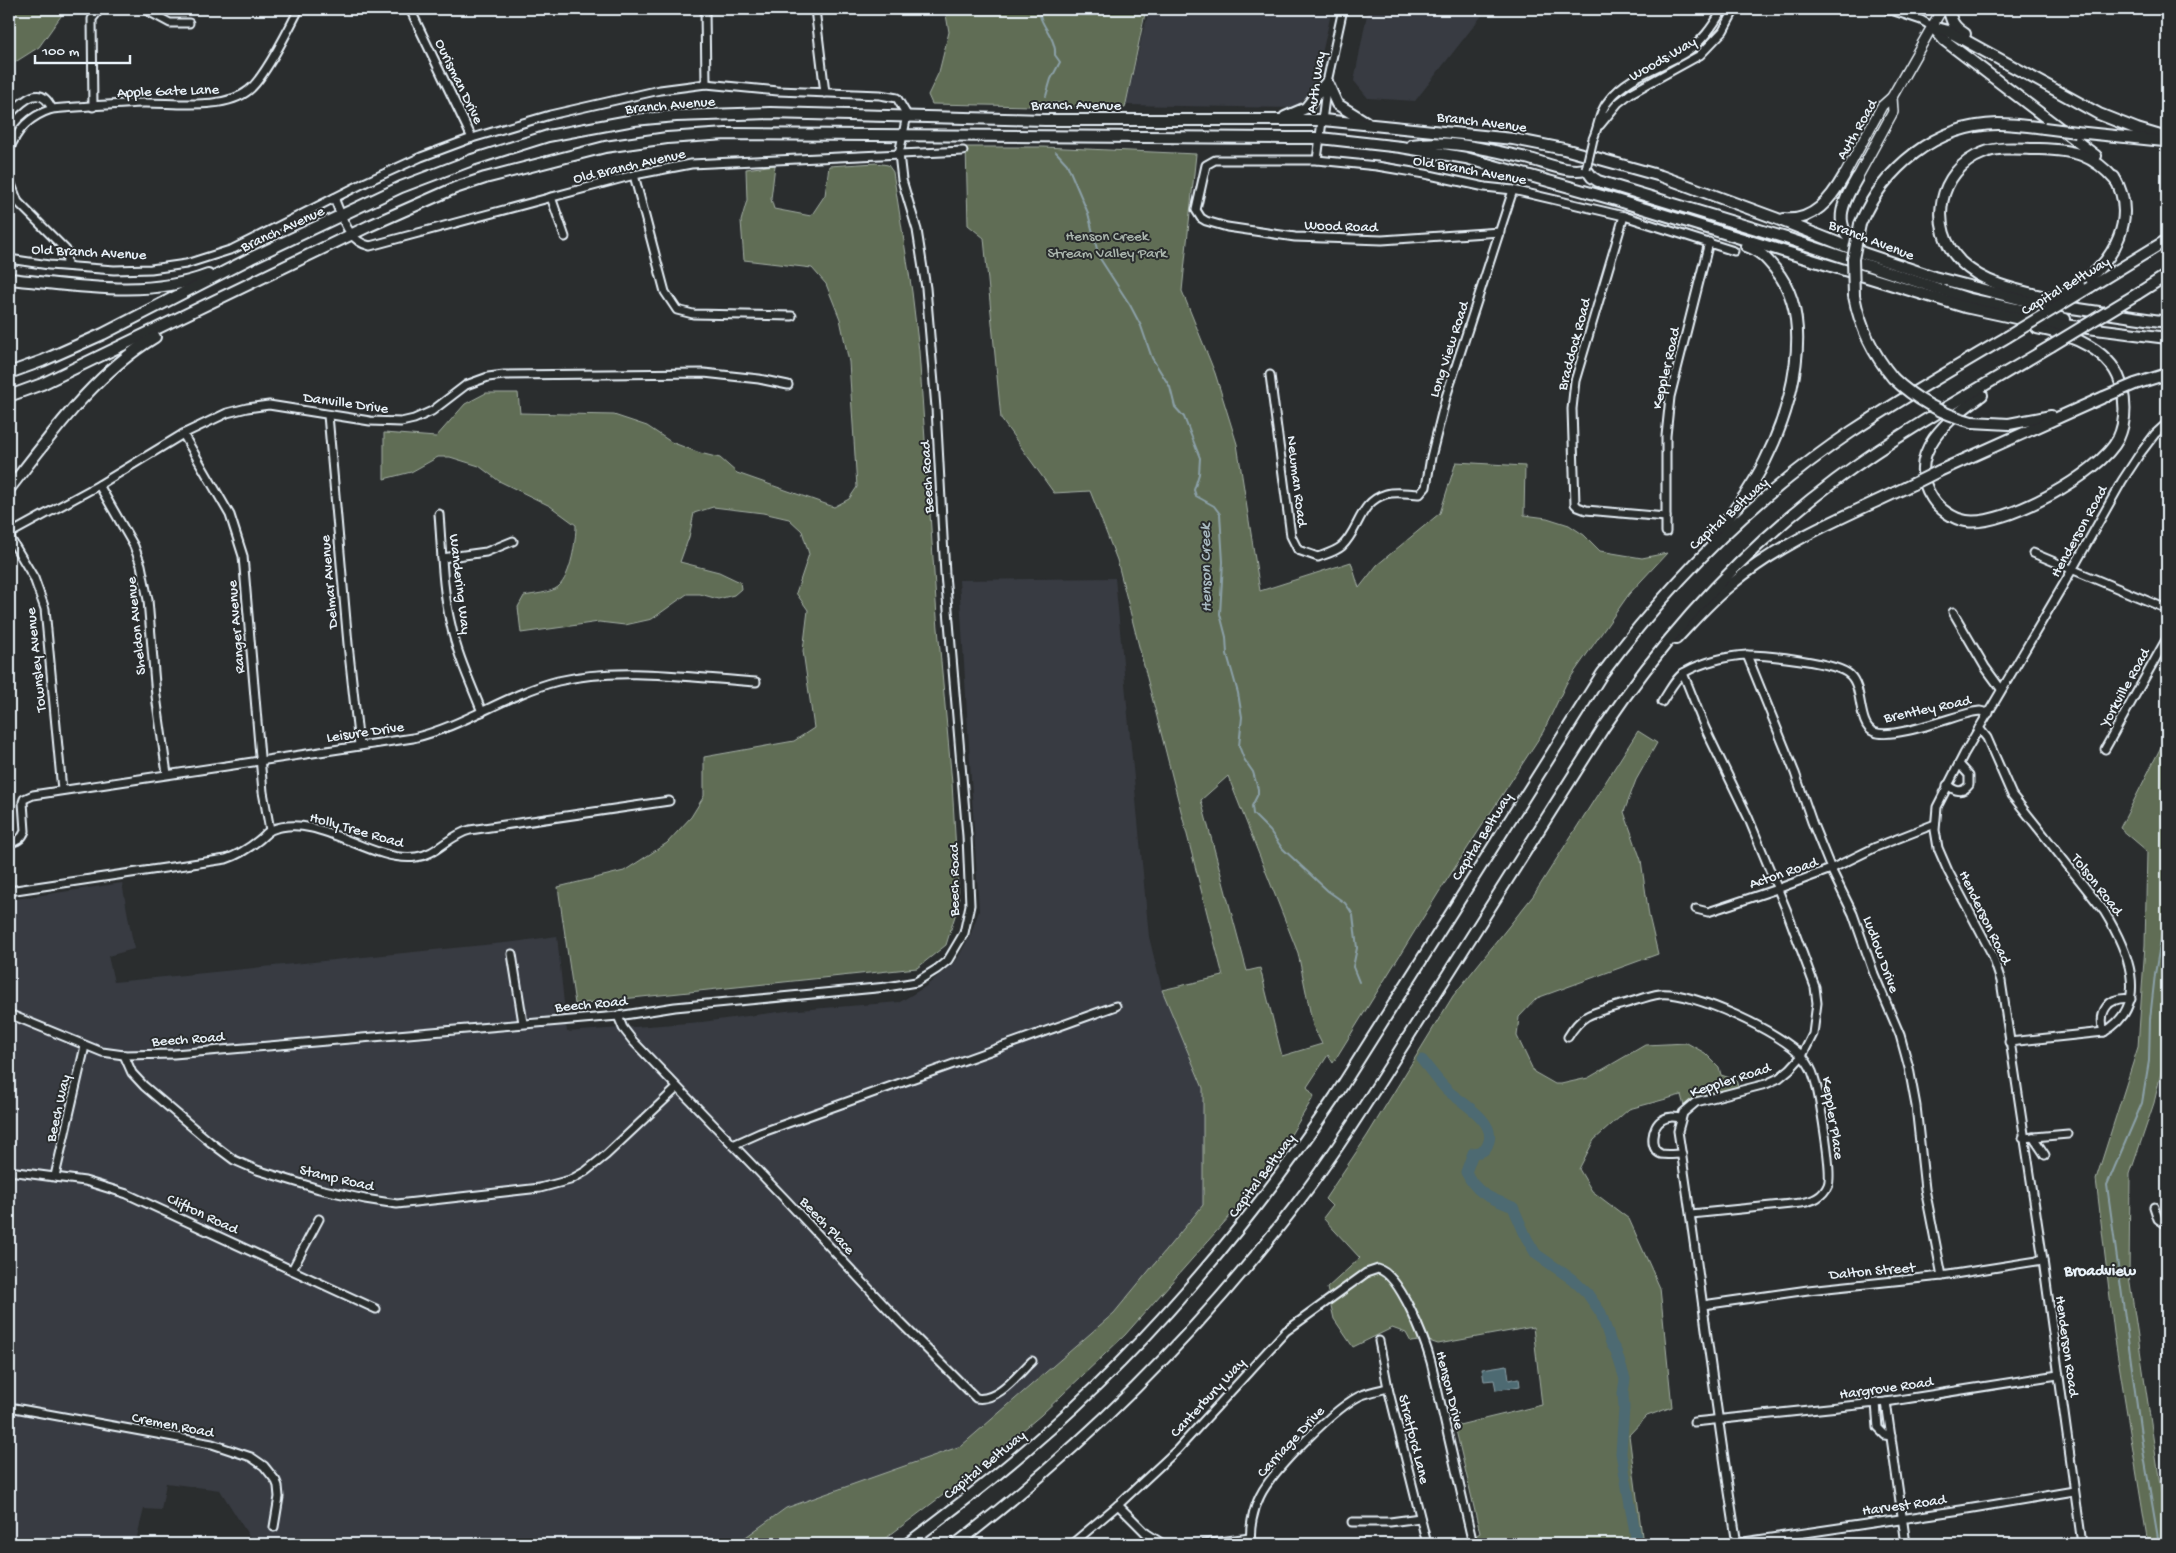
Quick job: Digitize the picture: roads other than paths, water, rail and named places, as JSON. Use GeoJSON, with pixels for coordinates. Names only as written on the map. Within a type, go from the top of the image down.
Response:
{"type":"FeatureCollection","features":[{"type":"Feature","properties":{"kind":"highway"},"geometry":{"type":"LineString","coordinates":[[1949,9],[1950,20],[1956,29],[1998,53],[2008,64]]}},
{"type":"Feature","properties":{"kind":"highway"},"geometry":{"type":"LineString","coordinates":[[1933,27],[1948,30],[2099,114],[2167,138]]}},
{"type":"Feature","properties":{"kind":"highway"},"geometry":{"type":"LineString","coordinates":[[1933,27],[1944,40],[2103,162],[2116,181],[2124,205],[2120,237],[2099,269],[2004,337]]}},
{"type":"Feature","properties":{"kind":"highway"},"geometry":{"type":"LineString","coordinates":[[1273,120],[1306,108],[1328,82],[1338,104],[1369,124]]}},
{"type":"Feature","properties":{"kind":"highway","name":"Branch Avenue"},"geometry":{"type":"LineString","coordinates":[[9,373],[42,361],[103,334],[252,258],[401,187],[472,160],[548,136],[634,120],[676,116],[770,113],[1045,120],[1323,120],[1481,134],[1564,149],[1661,176],[1863,253],[1934,277],[2031,302],[2167,322]]}},
{"type":"Feature","properties":{"kind":"highway"},"geometry":{"type":"LineString","coordinates":[[2104,397],[2048,417],[2027,422],[1990,424],[1957,418],[1930,406],[1904,388],[1883,366],[1866,338],[1858,317],[1854,296],[1853,260],[1860,224],[1874,196],[1889,176],[1908,158],[1938,139],[1957,131],[1998,124],[2167,142]]}},
{"type":"Feature","properties":{"kind":"highway"},"geometry":{"type":"LineString","coordinates":[[9,396],[42,384],[440,194],[485,178],[605,148],[667,138],[726,134],[1320,138],[1402,147],[1466,158],[1616,200],[1966,307],[2025,320],[2167,338]]}},
{"type":"Feature","properties":{"kind":"highway"},"geometry":{"type":"LineString","coordinates":[[1402,147],[1432,142],[1457,145],[1528,158],[1568,170],[1582,169],[1598,181],[1786,238],[1969,299],[2167,338]]}},
{"type":"Feature","properties":{"kind":"highway"},"geometry":{"type":"LineString","coordinates":[[2116,181],[2094,160],[2068,151],[1993,150],[1978,155],[1964,163],[1951,178],[1942,198],[1941,222],[1943,234],[1953,252],[1961,262],[1982,276],[2011,288],[2131,317]]}},
{"type":"Feature","properties":{"kind":"highway"},"geometry":{"type":"LineString","coordinates":[[1775,218],[1799,219],[1809,215],[1823,205],[1844,176]]}},
{"type":"Feature","properties":{"kind":"highway"},"geometry":{"type":"LineString","coordinates":[[1857,178],[1845,199],[1841,223],[1852,243],[1863,253]]}},
{"type":"Feature","properties":{"kind":"highway"},"geometry":{"type":"LineString","coordinates":[[1656,605],[1723,525],[1756,478],[1777,436],[1785,413],[1795,362],[1796,317],[1792,299],[1779,273],[1754,248],[1706,229]]}},
{"type":"Feature","properties":{"kind":"highway","name":"Capital Beltway"},"geometry":{"type":"LineString","coordinates":[[907,1544],[1027,1449],[1100,1382],[1168,1312],[1238,1231],[1303,1145],[1335,1097],[1602,674],[1656,605],[1705,553],[1772,492],[1851,432],[2004,337],[2167,240]]}},
{"type":"Feature","properties":{"kind":"highway"},"geometry":{"type":"LineString","coordinates":[[9,279],[92,287],[139,289],[199,278],[252,258]]}},
{"type":"Feature","properties":{"kind":"highway"},"geometry":{"type":"LineString","coordinates":[[956,1544],[1046,1471],[1121,1403],[1188,1334],[1260,1251],[1299,1201],[1358,1115],[1604,727],[1647,665],[1692,610],[1720,580],[1778,526],[1837,479],[1868,458],[2167,277]]}},
{"type":"Feature","properties":{"kind":"highway"},"geometry":{"type":"LineString","coordinates":[[1928,295],[1974,312],[2062,333],[2081,341],[2102,356],[2116,373],[2122,384],[2126,407],[2122,430],[2110,450],[2070,483],[2028,506],[1989,521],[1972,522],[1955,518],[1934,501],[1926,485],[1924,463],[1932,441],[1944,425],[1961,410],[2051,346]]}},
{"type":"Feature","properties":{"kind":"highway"},"geometry":{"type":"LineString","coordinates":[[9,489],[99,380],[145,344],[223,298]]}},
{"type":"Feature","properties":{"kind":"highway"},"geometry":{"type":"LineString","coordinates":[[1604,727],[1651,667],[1698,616],[1732,583],[1791,544],[1913,484],[2104,397],[2135,384],[2167,374]]}},
{"type":"Feature","properties":{"kind":"main road"},"geometry":{"type":"LineString","coordinates":[[1887,9],[1912,9]]}},
{"type":"Feature","properties":{"kind":"main road","name":"Auth Road"},"geometry":{"type":"LineString","coordinates":[[1844,176],[1882,106],[1892,97],[1942,9]]}},
{"type":"Feature","properties":{"kind":"main road","name":"Auth Road"},"geometry":{"type":"LineString","coordinates":[[1857,178],[1892,112],[1892,97]]}},
{"type":"Feature","properties":{"kind":"street"},"geometry":{"type":"LineString","coordinates":[[93,107],[92,28],[93,16],[100,9]]}},
{"type":"Feature","properties":{"kind":"street"},"geometry":{"type":"LineString","coordinates":[[144,9],[170,23],[189,23]]}},
{"type":"Feature","properties":{"kind":"street","name":"Apple Gate Lane"},"geometry":{"type":"LineString","coordinates":[[9,151],[12,142],[25,124],[42,112],[52,109],[141,103],[227,101],[241,96],[251,89],[261,76],[299,9]]}},
{"type":"Feature","properties":{"kind":"street","name":"Ourisman Drive"},"geometry":{"type":"LineString","coordinates":[[410,9],[472,138]]}},
{"type":"Feature","properties":{"kind":"street"},"geometry":{"type":"LineString","coordinates":[[705,9],[706,84]]}},
{"type":"Feature","properties":{"kind":"street"},"geometry":{"type":"LineString","coordinates":[[815,9],[825,93]]}},
{"type":"Feature","properties":{"kind":"street","name":"Auth Way"},"geometry":{"type":"LineString","coordinates":[[1317,160],[1328,82],[1343,9]]}},
{"type":"Feature","properties":{"kind":"street","name":"Woods Way"},"geometry":{"type":"LineString","coordinates":[[1598,128],[1601,111],[1619,89],[1634,78],[1685,53],[1702,39],[1724,9]]}},
{"type":"Feature","properties":{"kind":"street","name":"Woods Way"},"geometry":{"type":"LineString","coordinates":[[1582,169],[1598,128],[1618,103],[1631,93],[1700,56],[1723,30],[1735,9]]}},
{"type":"Feature","properties":{"kind":"street"},"geometry":{"type":"LineString","coordinates":[[1887,9],[1921,20],[1933,27]]}},
{"type":"Feature","properties":{"kind":"street","name":"Old Branch Avenue"},"geometry":{"type":"LineString","coordinates":[[9,259],[114,270],[151,269],[186,264],[233,249],[334,198],[422,157],[472,138],[550,115],[687,86],[706,84],[778,91],[887,95],[897,98],[907,115]]}},
{"type":"Feature","properties":{"kind":"street"},"geometry":{"type":"LineString","coordinates":[[9,115],[28,97],[34,96],[42,97],[48,101],[52,109]]}},
{"type":"Feature","properties":{"kind":"street","name":"Beech Road"},"geometry":{"type":"LineString","coordinates":[[124,1055],[174,1054],[618,1016],[675,1007],[902,985],[916,982],[937,969],[952,954],[964,933],[970,905],[967,836],[945,574],[928,303],[917,230],[902,180],[898,154],[907,115]]}},
{"type":"Feature","properties":{"kind":"street","name":"Old Branch Avenue"},"geometry":{"type":"LineString","coordinates":[[351,235],[358,242],[370,246],[634,175],[691,164],[963,151]]}},
{"type":"Feature","properties":{"kind":"street","name":"Old Branch Avenue"},"geometry":{"type":"LineString","coordinates":[[1197,202],[1202,175],[1206,165],[1215,160],[1317,160],[1377,166],[1485,187],[1513,190],[1624,216],[1734,251]]}},
{"type":"Feature","properties":{"kind":"street"},"geometry":{"type":"LineString","coordinates":[[634,175],[665,292],[677,310],[693,314],[792,316]]}},
{"type":"Feature","properties":{"kind":"street"},"geometry":{"type":"LineString","coordinates":[[9,179],[18,202],[66,250],[67,265]]}},
{"type":"Feature","properties":{"kind":"street","name":"Long View Road"},"geometry":{"type":"LineString","coordinates":[[1396,492],[1420,494],[1426,487],[1431,457],[1446,397],[1513,190]]}},
{"type":"Feature","properties":{"kind":"street"},"geometry":{"type":"LineString","coordinates":[[551,197],[565,237]]}},
{"type":"Feature","properties":{"kind":"street"},"geometry":{"type":"LineString","coordinates":[[334,198],[351,235]]}},
{"type":"Feature","properties":{"kind":"street","name":"Wood Road"},"geometry":{"type":"LineString","coordinates":[[1197,202],[1196,210],[1206,221],[1227,227],[1295,237],[1382,240],[1500,232]]}},
{"type":"Feature","properties":{"kind":"street","name":"Braddock Road"},"geometry":{"type":"LineString","coordinates":[[1624,216],[1575,381],[1572,409],[1575,504],[1578,507],[1666,517]]}},
{"type":"Feature","properties":{"kind":"street","name":"Keppler Road"},"geometry":{"type":"LineString","coordinates":[[1666,532],[1666,436],[1670,397],[1709,242]]}},
{"type":"Feature","properties":{"kind":"street","name":"Danville Drive"},"geometry":{"type":"LineString","coordinates":[[9,535],[99,485],[183,434],[227,413],[247,408],[269,405],[386,423],[414,419],[432,411],[466,385],[488,377],[504,375],[704,373],[758,379],[788,385]]}},
{"type":"Feature","properties":{"kind":"street","name":"Newman Road"},"geometry":{"type":"LineString","coordinates":[[1270,375],[1289,529],[1298,550],[1318,557],[1333,552],[1347,540],[1361,514],[1371,501],[1385,494],[1396,492]]}},
{"type":"Feature","properties":{"kind":"street","name":"Delmar Avenue"},"geometry":{"type":"LineString","coordinates":[[328,415],[333,492],[359,745]]}},
{"type":"Feature","properties":{"kind":"street","name":"Henderson Road"},"geometry":{"type":"LineString","coordinates":[[2082,1544],[2043,1260],[2023,1138],[2001,981],[1992,954],[1938,848],[1935,824],[1937,806],[2001,689],[2072,570],[2122,481],[2144,448],[2167,424]]}},
{"type":"Feature","properties":{"kind":"street","name":"Ranger Avenue"},"geometry":{"type":"LineString","coordinates":[[183,434],[230,515],[243,556],[264,800],[270,830]]}},
{"type":"Feature","properties":{"kind":"street","name":"Sheldon Avenue"},"geometry":{"type":"LineString","coordinates":[[99,485],[130,539],[141,566],[148,600],[156,696],[167,774]]}},
{"type":"Feature","properties":{"kind":"street","name":"Wandering Way"},"geometry":{"type":"LineString","coordinates":[[439,514],[442,558],[452,630],[482,712]]}},
{"type":"Feature","properties":{"kind":"street","name":"Townsley Avenue"},"geometry":{"type":"LineString","coordinates":[[9,535],[34,578],[45,609],[62,790]]}},
{"type":"Feature","properties":{"kind":"street"},"geometry":{"type":"LineString","coordinates":[[442,558],[486,552],[513,541]]}},
{"type":"Feature","properties":{"kind":"street"},"geometry":{"type":"LineString","coordinates":[[2033,553],[2167,609]]}},
{"type":"Feature","properties":{"kind":"street"},"geometry":{"type":"LineString","coordinates":[[1953,612],[1985,667],[2001,689]]}},
{"type":"Feature","properties":{"kind":"street","name":"Yorkville Road"},"geometry":{"type":"LineString","coordinates":[[2105,749],[2167,638]]}},
{"type":"Feature","properties":{"kind":"street","name":"Brentley Road"},"geometry":{"type":"LineString","coordinates":[[1683,673],[1718,660],[1747,656],[1831,665],[1845,670],[1856,683],[1866,725],[1875,733],[1891,734],[1973,712],[1989,713]]}},
{"type":"Feature","properties":{"kind":"street","name":"Ludlow Drive"},"geometry":{"type":"LineString","coordinates":[[1747,656],[1795,773],[1831,869],[1853,914],[1874,974],[1900,1036],[1910,1068],[1925,1189],[1942,1276]]}},
{"type":"Feature","properties":{"kind":"street"},"geometry":{"type":"LineString","coordinates":[[1662,702],[1683,673]]}},
{"type":"Feature","properties":{"kind":"street","name":"Keppler Road"},"geometry":{"type":"LineString","coordinates":[[1683,673],[1704,728],[1748,817],[1809,970],[1816,995],[1816,1020],[1802,1056],[1779,1078],[1766,1084],[1696,1102],[1689,1106],[1681,1118],[1678,1131],[1704,1305],[1717,1418],[1737,1544]]}},
{"type":"Feature","properties":{"kind":"street","name":"Leisure Drive"},"geometry":{"type":"LineString","coordinates":[[9,843],[20,839],[25,831],[22,806],[24,799],[33,795],[434,733],[539,687],[584,676],[604,674],[665,676],[756,682]]}},
{"type":"Feature","properties":{"kind":"street","name":"Tolson Road"},"geometry":{"type":"LineString","coordinates":[[1979,728],[1986,738],[2012,795],[2104,911],[2114,927],[2128,960],[2131,980],[2130,999],[2122,1017],[2104,1032]]}},
{"type":"Feature","properties":{"kind":"street"},"geometry":{"type":"LineString","coordinates":[[1947,786],[1957,791],[1963,790],[1969,785],[1970,775],[1959,764]]}},
{"type":"Feature","properties":{"kind":"street","name":"Holly Tree Road"},"geometry":{"type":"LineString","coordinates":[[270,830],[298,827],[315,829],[393,856],[417,857],[439,848],[455,835],[470,830],[669,801]]}},
{"type":"Feature","properties":{"kind":"street","name":"Acton Road"},"geometry":{"type":"LineString","coordinates":[[1696,910],[1708,912],[1776,889],[1831,869],[1876,847],[1935,824]]}},
{"type":"Feature","properties":{"kind":"street"},"geometry":{"type":"LineString","coordinates":[[9,891],[226,859],[245,850],[270,830]]}},
{"type":"Feature","properties":{"kind":"street"},"geometry":{"type":"LineString","coordinates":[[512,954],[523,1023]]}},
{"type":"Feature","properties":{"kind":"street","name":"Keppler Place"},"geometry":{"type":"LineString","coordinates":[[1568,1037],[1576,1024],[1589,1013],[1660,994],[1674,994],[1689,998],[1766,1030],[1802,1056],[1812,1072],[1818,1094],[1830,1179],[1823,1193],[1812,1201],[1801,1203],[1691,1214]]}},
{"type":"Feature","properties":{"kind":"street"},"geometry":{"type":"LineString","coordinates":[[2009,1042],[2104,1032],[2101,1017],[2106,1006],[2116,1000],[2130,999]]}},
{"type":"Feature","properties":{"kind":"street"},"geometry":{"type":"LineString","coordinates":[[733,1146],[777,1126],[1116,1006]]}},
{"type":"Feature","properties":{"kind":"street"},"geometry":{"type":"LineString","coordinates":[[9,1014],[85,1046],[102,1052],[124,1055]]}},
{"type":"Feature","properties":{"kind":"street","name":"Beech Place"},"geometry":{"type":"LineString","coordinates":[[618,1016],[626,1033],[898,1321],[976,1398],[982,1399],[998,1393],[1032,1361]]}},
{"type":"Feature","properties":{"kind":"street","name":"Beech Way"},"geometry":{"type":"LineString","coordinates":[[55,1176],[85,1046]]}},
{"type":"Feature","properties":{"kind":"street","name":"Stamp Road"},"geometry":{"type":"LineString","coordinates":[[124,1055],[132,1073],[144,1086],[234,1160],[257,1170],[319,1189],[365,1200],[396,1204],[540,1188],[570,1180],[586,1171],[606,1154],[678,1088]]}},
{"type":"Feature","properties":{"kind":"street"},"geometry":{"type":"LineString","coordinates":[[1681,1118],[1663,1119],[1656,1124],[1653,1136],[1658,1151],[1662,1154],[1682,1154]]}},
{"type":"Feature","properties":{"kind":"street"},"geometry":{"type":"LineString","coordinates":[[2023,1138],[2068,1134]]}},
{"type":"Feature","properties":{"kind":"street"},"geometry":{"type":"LineString","coordinates":[[2032,1137],[2045,1154]]}},
{"type":"Feature","properties":{"kind":"street","name":"Clifton Road"},"geometry":{"type":"LineString","coordinates":[[9,1171],[85,1181],[127,1194],[376,1310]]}},
{"type":"Feature","properties":{"kind":"street"},"geometry":{"type":"LineString","coordinates":[[2154,1207],[2158,1219],[2167,1225]]}},
{"type":"Feature","properties":{"kind":"street"},"geometry":{"type":"LineString","coordinates":[[292,1270],[318,1219]]}},
{"type":"Feature","properties":{"kind":"street","name":"Dalton Street"},"geometry":{"type":"LineString","coordinates":[[1704,1305],[1808,1290],[1942,1276],[2043,1260]]}},
{"type":"Feature","properties":{"kind":"street","name":"Henson Drive"},"geometry":{"type":"LineString","coordinates":[[1366,1273],[1378,1269],[1388,1273],[1423,1334],[1473,1544]]}},
{"type":"Feature","properties":{"kind":"street","name":"Canterbury Way"},"geometry":{"type":"LineString","coordinates":[[1072,1544],[1118,1505],[1177,1450],[1286,1331],[1366,1273]]}},
{"type":"Feature","properties":{"kind":"street","name":"Stratford Lane"},"geometry":{"type":"LineString","coordinates":[[1379,1341],[1388,1388],[1427,1544]]}},
{"type":"Feature","properties":{"kind":"street","name":"Hargrove Road"},"geometry":{"type":"LineString","coordinates":[[1694,1422],[1717,1418],[1886,1402],[2058,1375]]}},
{"type":"Feature","properties":{"kind":"street","name":"Carriage Drive"},"geometry":{"type":"LineString","coordinates":[[1251,1541],[1256,1507],[1260,1495],[1276,1472],[1326,1421],[1346,1404],[1362,1395],[1388,1388]]}},
{"type":"Feature","properties":{"kind":"street"},"geometry":{"type":"LineString","coordinates":[[1886,1402],[1906,1544]]}},
{"type":"Feature","properties":{"kind":"street"},"geometry":{"type":"LineString","coordinates":[[1876,1403],[1878,1428],[1885,1435],[1891,1436]]}},
{"type":"Feature","properties":{"kind":"street","name":"Cremen Road"},"geometry":{"type":"LineString","coordinates":[[9,1407],[212,1444],[251,1457],[264,1466],[278,1486],[279,1498],[274,1527]]}},
{"type":"Feature","properties":{"kind":"street","name":"Harvest Road"},"geometry":{"type":"LineString","coordinates":[[1737,1544],[1903,1517],[1961,1510],[2074,1490]]}},
{"type":"Feature","properties":{"kind":"street"},"geometry":{"type":"LineString","coordinates":[[1118,1505],[1146,1534],[1163,1544]]}},
{"type":"Feature","properties":{"kind":"street"},"geometry":{"type":"LineString","coordinates":[[1352,1522],[1390,1522],[1420,1518]]}},
{"type":"Feature","properties":{"kind":"street"},"geometry":{"type":"LineString","coordinates":[[1204,1544],[1251,1541]]}},
{"type":"Feature","properties":{"kind":"water"},"geometry":{"type":"Polygon","coordinates":[[[1507,1365],[1509,1380],[1519,1378],[1520,1386],[1496,1390],[1494,1380],[1484,1381],[1482,1369],[1507,1365]]]}},
{"type":"Feature","properties":{"kind":"waterway","name":"Henson Creek"},"geometry":{"type":"LineString","coordinates":[[1040,9],[1041,20],[1053,42],[1055,55],[1060,62],[1051,79],[1046,96]]}},
{"type":"Feature","properties":{"kind":"waterway","name":"Henson Creek"},"geometry":{"type":"LineString","coordinates":[[1056,152],[1067,164],[1088,213],[1099,257],[1130,305],[1141,326],[1152,358],[1170,387],[1175,407],[1184,417],[1200,458],[1199,474],[1194,490],[1196,496],[1214,506],[1220,514],[1223,562],[1220,614],[1226,637],[1227,654],[1238,693],[1242,717],[1239,746],[1244,759],[1253,772],[1258,789],[1258,794],[1252,806],[1253,814],[1270,831],[1282,848],[1328,891],[1345,903],[1350,910],[1353,915],[1357,948],[1353,967],[1359,982]]}},
{"type":"Feature","properties":{"kind":"waterway"},"geometry":{"type":"LineString","coordinates":[[2159,1544],[2143,1450],[2107,1185],[2142,1103],[2149,1061],[2150,1019],[2155,974],[2167,905]]}},
{"type":"Feature","properties":{"kind":"waterway","name":"Henson Creek"},"geometry":{"type":"LineString","coordinates":[[1422,1060],[1447,1090],[1475,1112],[1487,1126],[1489,1133],[1488,1144],[1484,1150],[1473,1153],[1466,1172],[1475,1186],[1486,1195],[1513,1207],[1536,1254],[1572,1279],[1587,1293],[1601,1313],[1625,1379],[1621,1453],[1637,1544]]}},
{"type":"Feature","properties":{"kind":"district","name":"Broadview"},"geometry":{"type":"Point","coordinates":[2100,1269]}},
{"type":"Feature","properties":{"kind":"park label","name":"Henson Creek Stream Valley Park"},"geometry":{"type":"Point","coordinates":[1107,244]}}]}
